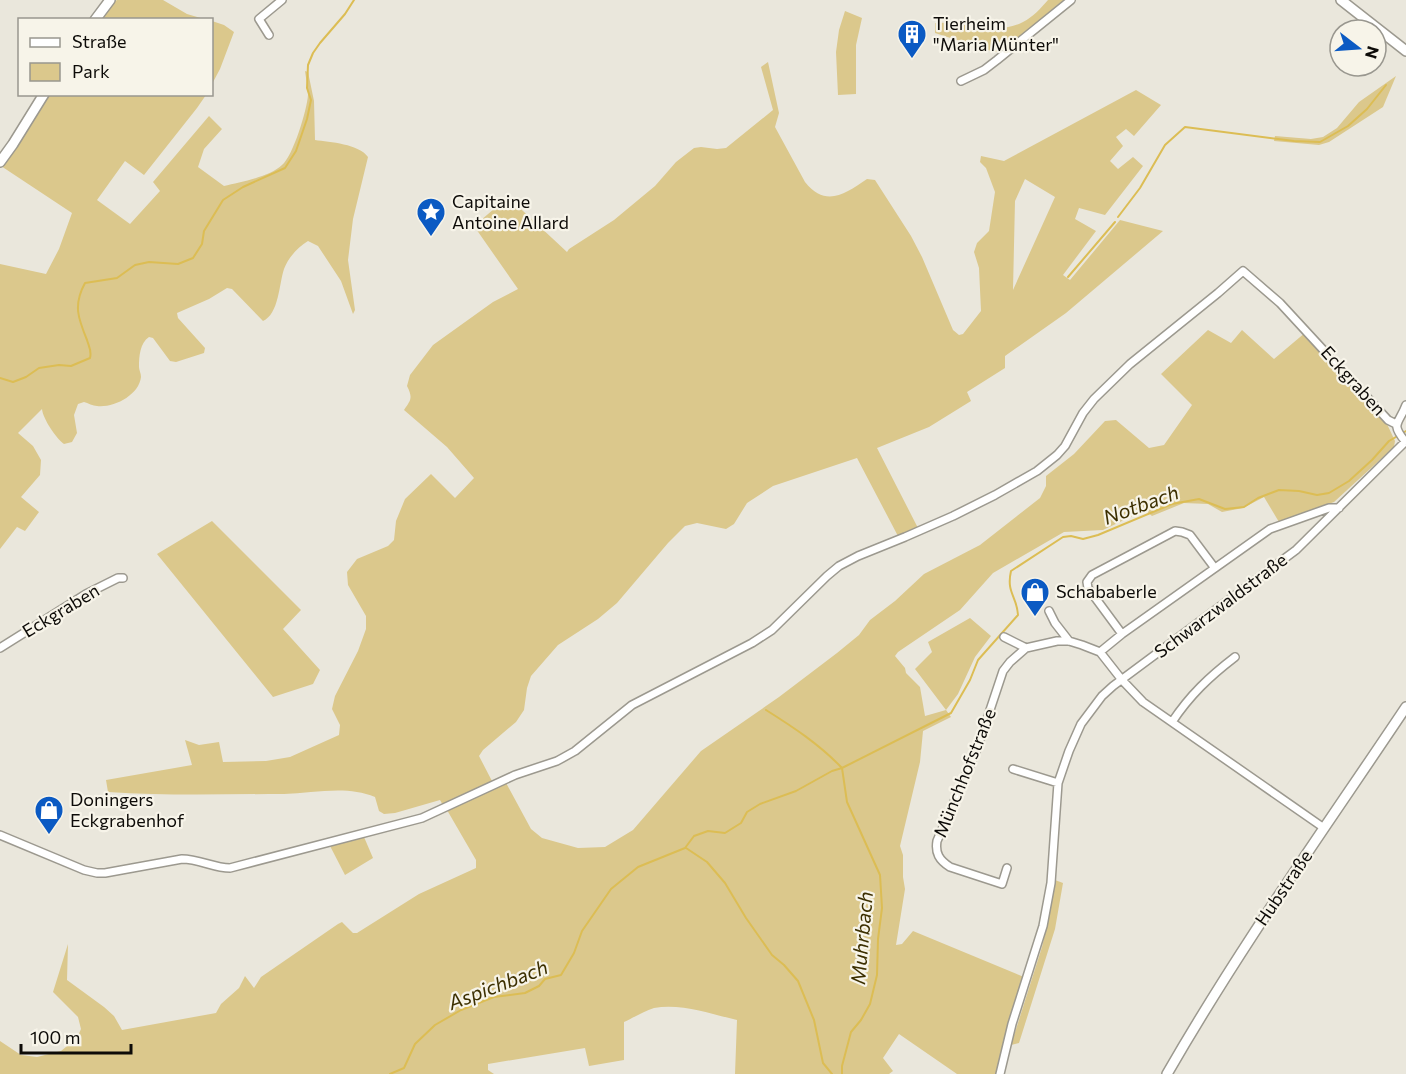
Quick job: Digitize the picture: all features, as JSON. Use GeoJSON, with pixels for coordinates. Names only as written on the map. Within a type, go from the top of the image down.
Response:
{"type":"FeatureCollection","features":[{"type":"Feature","properties":{"kind":"main road"},"geometry":{"type":"LineString","coordinates":[[96,18],[110,0]]}},
{"type":"Feature","properties":{"kind":"main road"},"geometry":{"type":"LineString","coordinates":[[1341,0],[1406,51]]}},
{"type":"Feature","properties":{"kind":"main road"},"geometry":{"type":"LineString","coordinates":[[0,162],[44,96]]}},
{"type":"Feature","properties":{"kind":"main road","name":"Hubstraße"},"geometry":{"type":"LineString","coordinates":[[1167,1074],[1206,1006],[1248,941],[1406,706]]}},
{"type":"Feature","properties":{"kind":"street"},"geometry":{"type":"LineString","coordinates":[[269,35],[259,19],[282,0]]}},
{"type":"Feature","properties":{"kind":"street"},"geometry":{"type":"LineString","coordinates":[[962,81],[990,65],[1071,0]]}},
{"type":"Feature","properties":{"kind":"street","name":"Eckgraben"},"geometry":{"type":"LineString","coordinates":[[0,835],[84,870],[97,873],[182,859],[230,868],[422,818],[515,775],[557,761],[575,751],[632,705],[752,643],[772,630],[839,566],[953,516],[1037,471],[1065,446],[1083,413],[1094,399],[1123,371],[1244,271],[1312,336],[1396,426],[1405,440]]}},
{"type":"Feature","properties":{"kind":"street"},"geometry":{"type":"LineString","coordinates":[[1396,426],[1406,405]]}},
{"type":"Feature","properties":{"kind":"street","name":"Schwarzwaldstraße"},"geometry":{"type":"LineString","coordinates":[[1000,1074],[1012,1023],[1043,926],[1051,883],[1058,783],[1081,723],[1102,696],[1296,550],[1405,440]]}},
{"type":"Feature","properties":{"kind":"street"},"geometry":{"type":"LineString","coordinates":[[1100,652],[1270,529],[1329,508],[1339,508]]}},
{"type":"Feature","properties":{"kind":"street"},"geometry":{"type":"LineString","coordinates":[[1310,515],[1318,524],[1316,531]]}},
{"type":"Feature","properties":{"kind":"street"},"geometry":{"type":"LineString","coordinates":[[1122,634],[1088,588],[1087,582],[1092,575],[1175,531],[1182,531],[1190,535],[1215,567]]}},
{"type":"Feature","properties":{"kind":"street","name":"Eckgraben"},"geometry":{"type":"LineString","coordinates":[[0,648],[86,594],[118,578],[123,578]]}},
{"type":"Feature","properties":{"kind":"street"},"geometry":{"type":"LineString","coordinates":[[1049,611],[1069,641]]}},
{"type":"Feature","properties":{"kind":"street"},"geometry":{"type":"LineString","coordinates":[[1004,637],[1026,648],[1057,641],[1069,641],[1100,652],[1143,702],[1324,828]]}},
{"type":"Feature","properties":{"kind":"street","name":"Münchhofstraße"},"geometry":{"type":"LineString","coordinates":[[1007,868],[1002,884],[950,867],[937,854],[936,848],[977,749],[1003,671],[1026,648]]}},
{"type":"Feature","properties":{"kind":"street"},"geometry":{"type":"LineString","coordinates":[[1172,722],[1195,692],[1215,672],[1235,657]]}},
{"type":"Feature","properties":{"kind":"street"},"geometry":{"type":"LineString","coordinates":[[1013,769],[1058,783]]}},
{"type":"Feature","properties":{"kind":"green space"},"geometry":{"type":"Polygon","coordinates":[[[117,0],[163,0],[187,14],[201,18],[102,18],[107,7],[117,0]]]}},
{"type":"Feature","properties":{"kind":"green space"},"geometry":{"type":"Polygon","coordinates":[[[1048,0],[1067,0],[1004,50],[994,52],[935,33],[935,23],[990,28],[1012,26],[1030,18],[1048,0]]]}},
{"type":"Feature","properties":{"kind":"green space"},"geometry":{"type":"Polygon","coordinates":[[[845,11],[862,18],[856,45],[856,94],[838,95],[836,52],[845,11]]]}},
{"type":"Feature","properties":{"kind":"green space"},"geometry":{"type":"Polygon","coordinates":[[[213,21],[234,32],[213,82],[213,21]]]}},
{"type":"Feature","properties":{"kind":"green space"},"geometry":{"type":"Polygon","coordinates":[[[768,62],[779,113],[775,127],[805,182],[820,195],[836,196],[867,179],[875,180],[911,236],[953,330],[959,335],[963,334],[981,311],[979,268],[974,252],[977,243],[989,231],[995,192],[986,168],[980,162],[981,156],[1004,161],[1136,90],[1161,105],[1134,136],[1126,129],[1116,137],[1123,146],[1110,161],[1118,169],[1133,157],[1143,166],[1105,215],[1079,208],[1075,219],[1096,231],[1063,275],[1070,280],[1120,220],[1163,231],[1066,313],[1005,356],[1005,368],[967,392],[971,401],[929,427],[877,448],[919,530],[899,538],[857,458],[773,486],[747,503],[734,524],[726,529],[697,523],[685,526],[617,603],[598,619],[558,645],[531,676],[524,710],[516,722],[479,756],[493,783],[444,807],[440,800],[384,814],[379,811],[375,797],[353,791],[196,795],[108,792],[106,780],[192,765],[185,740],[199,745],[219,742],[223,762],[266,761],[290,757],[339,735],[340,725],[332,709],[335,696],[358,651],[366,629],[366,616],[348,585],[347,572],[357,559],[388,546],[394,540],[396,521],[405,499],[431,474],[455,498],[474,478],[447,447],[404,410],[410,399],[407,386],[410,375],[433,345],[493,302],[518,289],[474,226],[508,197],[567,252],[614,220],[655,186],[676,162],[694,148],[726,148],[773,110],[761,67],[768,62]],[[1025,179],[1015,201],[1013,290],[1055,197],[1025,179]]]}},
{"type":"Feature","properties":{"kind":"green space"},"geometry":{"type":"Polygon","coordinates":[[[305,71],[308,72],[314,101],[315,140],[351,146],[368,157],[353,219],[348,260],[355,310],[353,314],[341,281],[318,246],[308,241],[288,261],[278,298],[272,312],[263,321],[232,289],[227,288],[177,313],[178,318],[205,348],[204,353],[176,362],[170,361],[153,338],[149,337],[141,350],[139,367],[141,377],[136,389],[125,399],[111,405],[95,406],[84,402],[78,404],[74,415],[77,433],[72,442],[64,444],[57,437],[47,423],[42,409],[18,433],[33,446],[41,460],[40,475],[21,497],[39,512],[25,531],[17,527],[0,549],[0,264],[46,274],[59,249],[72,213],[1,166],[48,96],[205,96],[144,175],[125,161],[97,200],[130,224],[160,191],[153,182],[209,116],[222,129],[204,149],[198,167],[224,186],[262,176],[282,165],[295,143],[308,95],[305,71]]]}},
{"type":"Feature","properties":{"kind":"green space"},"geometry":{"type":"Polygon","coordinates":[[[1396,76],[1383,107],[1329,142],[1319,145],[1274,141],[1275,136],[1311,139],[1323,137],[1337,128],[1359,102],[1396,76]]]}},
{"type":"Feature","properties":{"kind":"green space"},"geometry":{"type":"Polygon","coordinates":[[[1208,330],[1231,343],[1242,330],[1274,359],[1306,332],[1387,424],[1395,441],[1394,447],[1334,502],[1279,522],[1264,497],[1243,508],[1222,512],[1208,504],[1184,503],[1152,516],[1145,510],[1103,530],[1064,532],[993,573],[960,610],[895,656],[905,668],[906,673],[920,687],[925,716],[946,710],[951,717],[923,731],[920,762],[900,846],[903,855],[905,889],[896,945],[902,944],[913,931],[1024,977],[1009,1019],[996,1074],[957,1074],[899,1034],[883,1058],[893,1071],[889,1074],[735,1074],[737,1020],[696,1010],[664,1007],[650,1009],[624,1022],[624,1060],[589,1066],[585,1048],[488,1064],[488,1070],[494,1074],[0,1074],[0,1041],[21,1055],[37,1057],[61,1051],[77,1038],[81,1029],[78,1017],[53,992],[68,944],[67,980],[114,1016],[122,1030],[216,1013],[221,1004],[239,988],[245,976],[254,988],[261,977],[338,924],[342,922],[353,933],[357,933],[419,894],[476,868],[476,860],[447,810],[505,781],[531,829],[542,838],[578,848],[605,847],[633,830],[701,751],[837,653],[859,635],[870,620],[924,574],[980,545],[1040,498],[1046,486],[1046,476],[1074,454],[1105,421],[1116,420],[1149,448],[1164,445],[1192,405],[1161,374],[1208,330]]]}},
{"type":"Feature","properties":{"kind":"green space"},"geometry":{"type":"Polygon","coordinates":[[[212,521],[301,610],[283,629],[320,670],[313,684],[273,697],[157,554],[212,521]]]}},
{"type":"Feature","properties":{"kind":"green space"},"geometry":{"type":"Polygon","coordinates":[[[970,618],[991,636],[975,657],[958,694],[946,710],[915,669],[932,652],[928,642],[970,618]]]}},
{"type":"Feature","properties":{"kind":"green space"},"geometry":{"type":"Polygon","coordinates":[[[364,837],[373,858],[345,875],[329,844],[364,837]]]}},
{"type":"Feature","properties":{"kind":"green space"},"geometry":{"type":"Polygon","coordinates":[[[1055,880],[1063,883],[1055,929],[1019,1043],[1011,1045],[1042,947],[1055,880]]]}},
{"type":"Feature","properties":{"kind":"waterway"},"geometry":{"type":"LineString","coordinates":[[0,378],[13,382],[39,368],[71,366],[90,358],[90,349],[78,312],[79,298],[85,283],[117,278],[135,265],[149,262],[178,264],[193,258],[202,244],[204,231],[223,200],[243,187],[285,168],[296,151],[307,119],[311,100],[307,88],[308,65],[320,43],[354,0]]}},
{"type":"Feature","properties":{"kind":"waterway"},"geometry":{"type":"LineString","coordinates":[[1118,217],[1140,188],[1165,145],[1185,127],[1294,141],[1320,142],[1348,126],[1367,109],[1386,85]]}},
{"type":"Feature","properties":{"kind":"waterway"},"geometry":{"type":"LineString","coordinates":[[1068,277],[1115,222]]}},
{"type":"Feature","properties":{"kind":"waterway","name":"Notbach"},"geometry":{"type":"LineString","coordinates":[[390,1074],[404,1068],[415,1044],[435,1025],[461,1010],[494,997],[525,993],[539,986],[545,979],[561,975],[574,953],[582,931],[611,889],[638,867],[685,848],[694,836],[708,831],[725,833],[741,823],[747,812],[760,804],[796,791],[951,713],[970,680],[978,660],[1018,615],[1010,584],[1011,571],[1063,537],[1083,539],[1098,535],[1172,504],[1199,499],[1225,509],[1244,507],[1258,498],[1279,490],[1317,495],[1329,493],[1349,481],[1389,441],[1406,431]]}},
{"type":"Feature","properties":{"kind":"waterway"},"geometry":{"type":"LineString","coordinates":[[766,710],[796,729],[842,768]]}},
{"type":"Feature","properties":{"kind":"waterway","name":"Muhrbach"},"geometry":{"type":"LineString","coordinates":[[842,768],[847,802],[880,875],[882,908],[877,975],[870,1004],[851,1032],[842,1074]]}},
{"type":"Feature","properties":{"kind":"waterway","name":"Muhrbach"},"geometry":{"type":"LineString","coordinates":[[686,848],[707,862],[725,883],[772,955],[798,981],[814,1020],[823,1063],[832,1074]]}},
{"type":"Feature","properties":{"kind":"place","name":"Tierheim \"Maria Münter\""},"geometry":{"type":"Point","coordinates":[912,60]}},
{"type":"Feature","properties":{"kind":"place","name":"Capitaine Antoine Allard"},"geometry":{"type":"Point","coordinates":[431,238]}},
{"type":"Feature","properties":{"kind":"place","name":"Schababerle"},"geometry":{"type":"Point","coordinates":[1035,618]}},
{"type":"Feature","properties":{"kind":"place","name":"Doningers Eckgrabenhof"},"geometry":{"type":"Point","coordinates":[49,836]}},
{"type":"Feature","properties":{"kind":"water label","name":"Aspichbach"},"geometry":{"type":"Point","coordinates":[498,985]}}]}
